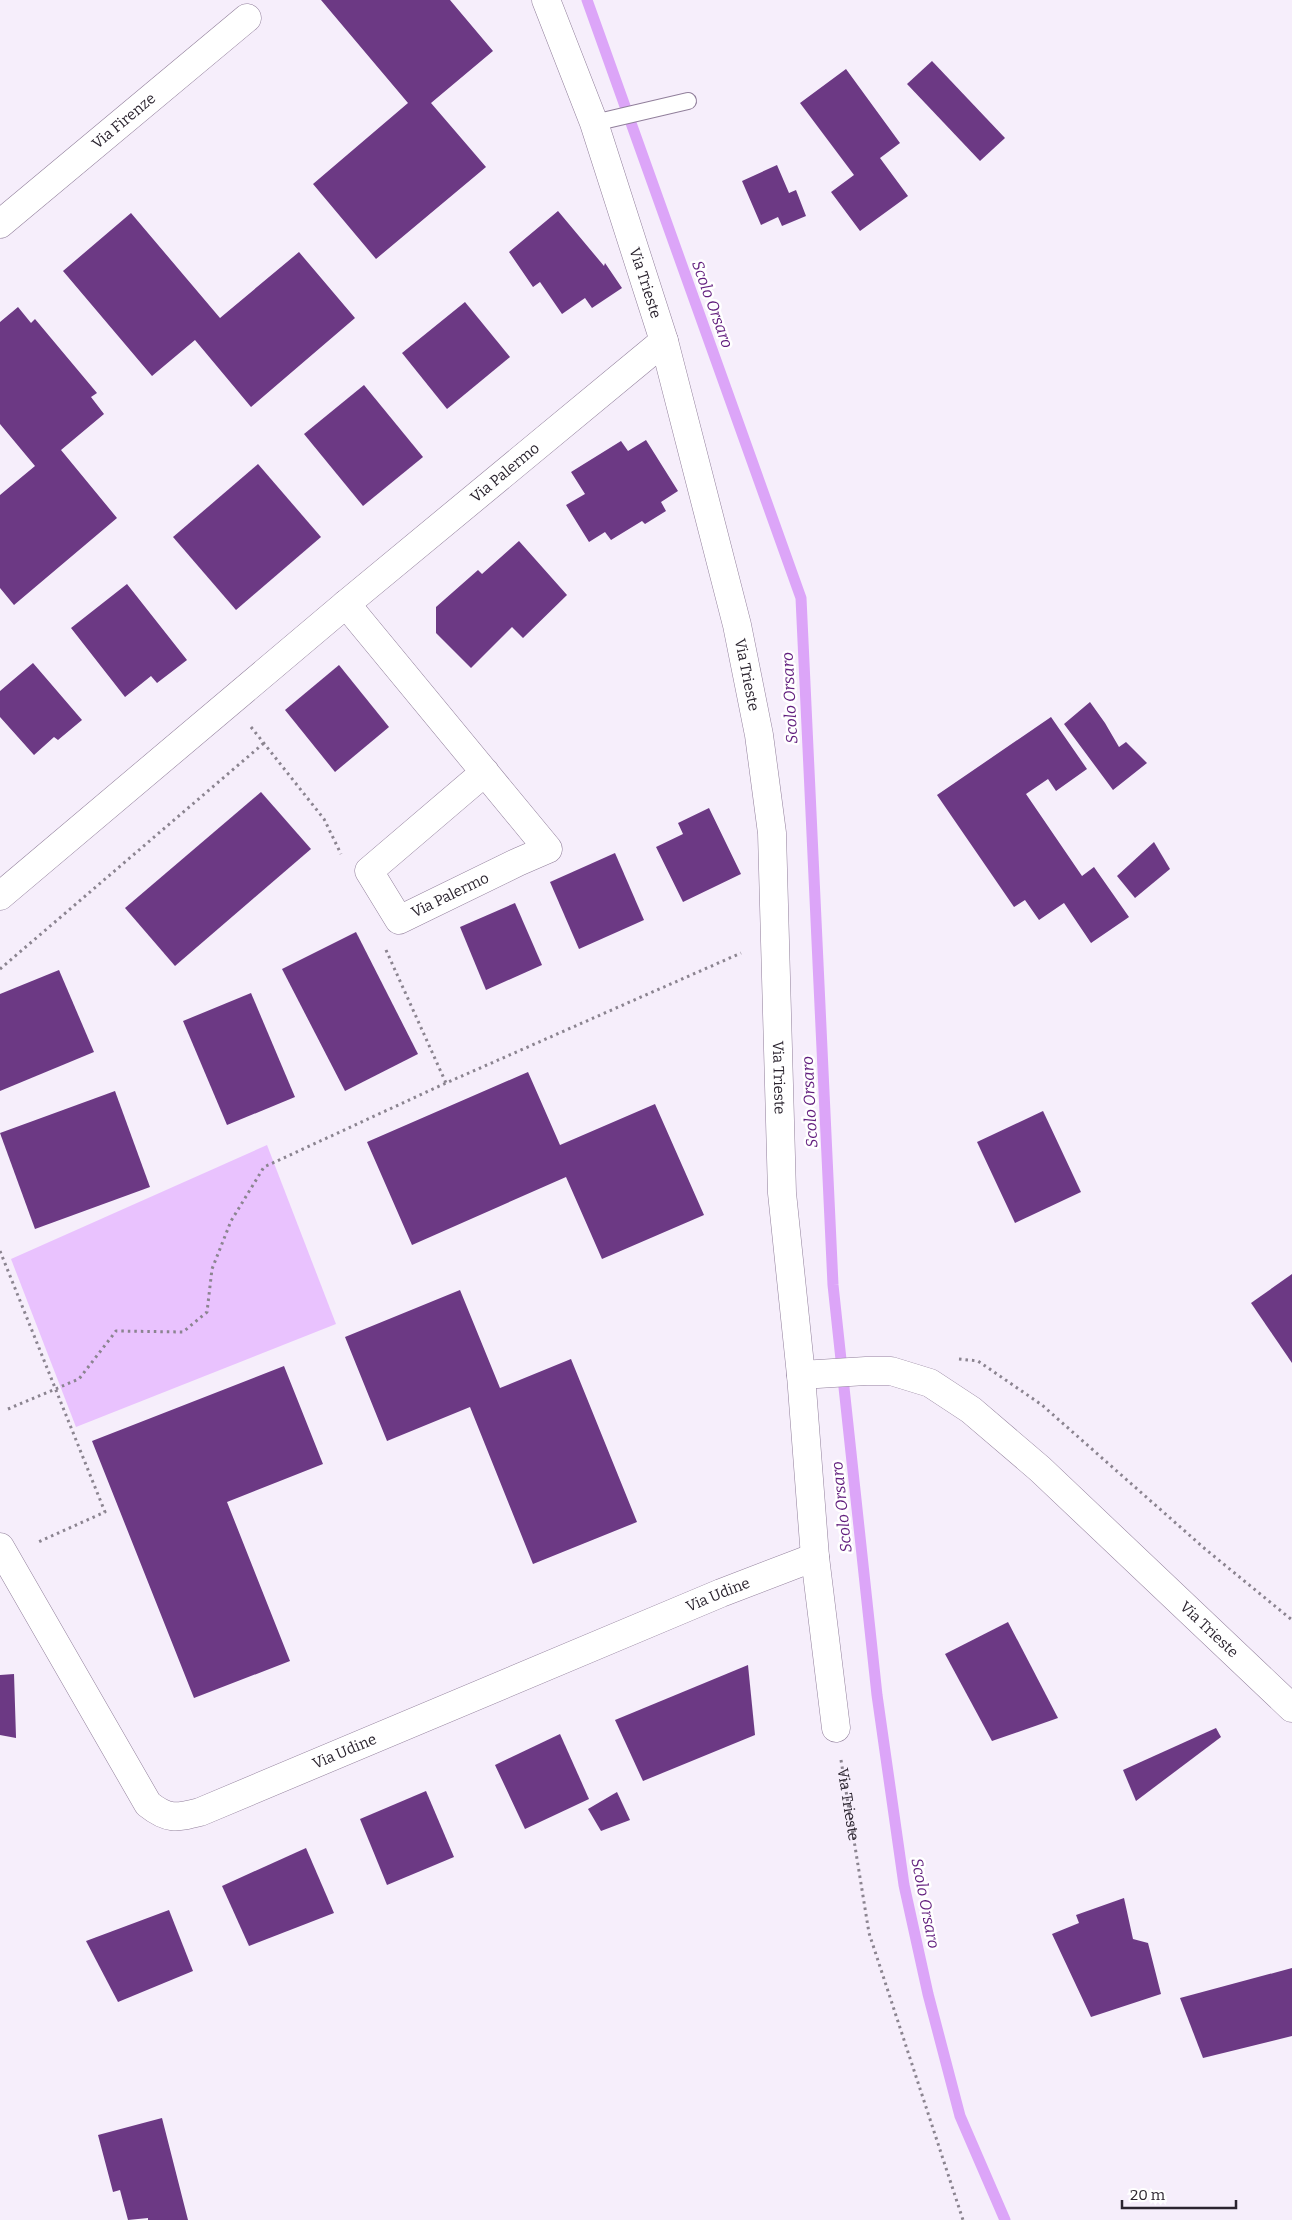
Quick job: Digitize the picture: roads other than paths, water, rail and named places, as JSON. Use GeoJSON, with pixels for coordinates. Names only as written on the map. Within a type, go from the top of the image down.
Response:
{"type":"FeatureCollection","features":[{"type":"Feature","properties":{"kind":"street","name":"Via Trieste"},"geometry":{"type":"LineString","coordinates":[[546,0],[606,121],[737,625],[759,735],[772,833],[776,938],[777,1068],[782,1193],[813,1375],[815,1557],[836,1728]]}},
{"type":"Feature","properties":{"kind":"street","name":"Via Firenze"},"geometry":{"type":"LineString","coordinates":[[0,224],[246,18]]}},
{"type":"Feature","properties":{"kind":"street","name":"Via Palermo"},"geometry":{"type":"LineString","coordinates":[[0,896],[346,604],[664,341]]}},
{"type":"Feature","properties":{"kind":"street","name":"Via Palermo"},"geometry":{"type":"LineString","coordinates":[[346,604],[485,772],[548,849],[399,920],[369,871],[485,772]]}},
{"type":"Feature","properties":{"kind":"street","name":"Via Trieste"},"geometry":{"type":"LineString","coordinates":[[813,1375],[891,1371],[930,1383],[971,1410],[1040,1468],[1292,1708]]}},
{"type":"Feature","properties":{"kind":"street","name":"Via Udine"},"geometry":{"type":"LineString","coordinates":[[0,1547],[148,1804],[160,1814],[179,1817],[200,1812],[702,1601],[815,1557]]}},
{"type":"Feature","properties":{"kind":"lane"},"geometry":{"type":"LineString","coordinates":[[606,121],[651,108],[688,101]]}},
{"type":"Feature","properties":{"kind":"waterway","name":"Scolo Orsaro"},"geometry":{"type":"LineString","coordinates":[[587,0],[801,598],[833,1285],[877,1695],[904,1885],[928,1994],[960,2116],[1005,2220]]}}]}
